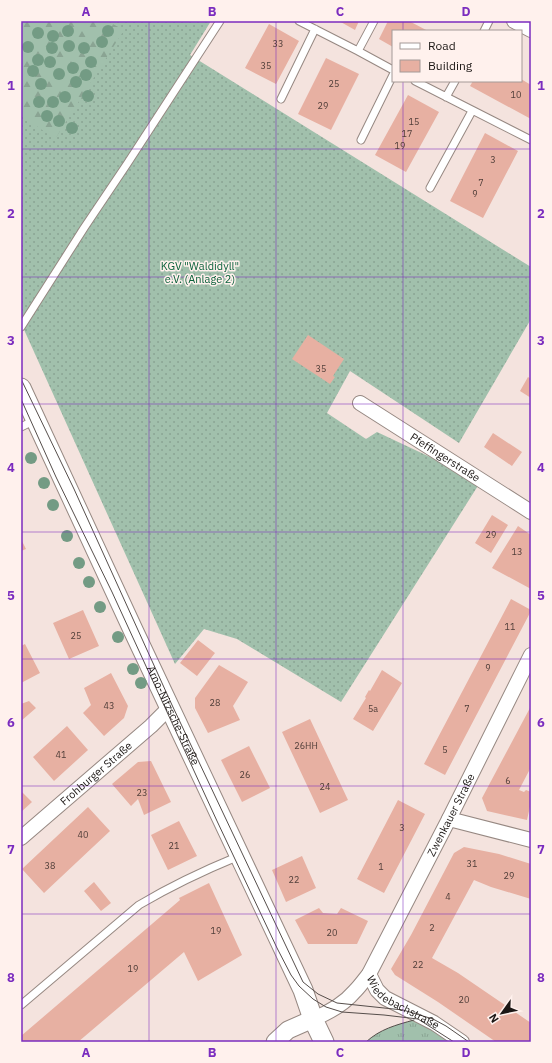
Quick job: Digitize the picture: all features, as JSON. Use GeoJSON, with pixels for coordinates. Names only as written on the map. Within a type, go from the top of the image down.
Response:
{"type":"FeatureCollection","features":[{"type":"Feature","properties":{"kind":"main road","name":"Arno-Nitzsche-Straße"},"geometry":{"type":"LineString","coordinates":[[21,388],[28,423],[169,708],[240,856],[303,990],[313,1019],[324,1042]]}},
{"type":"Feature","properties":{"kind":"street"},"geometry":{"type":"LineString","coordinates":[[514,21],[531,30]]}},
{"type":"Feature","properties":{"kind":"street","name":"Pfeffingerstraße"},"geometry":{"type":"LineString","coordinates":[[360,403],[531,512]]}},
{"type":"Feature","properties":{"kind":"street","name":"Zwenkauer Straße"},"geometry":{"type":"LineString","coordinates":[[369,974],[450,819],[531,655]]}},
{"type":"Feature","properties":{"kind":"street","name":"Frohburger Straße"},"geometry":{"type":"LineString","coordinates":[[21,838],[151,726],[169,708]]}},
{"type":"Feature","properties":{"kind":"street"},"geometry":{"type":"LineString","coordinates":[[450,819],[531,840]]}},
{"type":"Feature","properties":{"kind":"street","name":"Wiedebachstraße"},"geometry":{"type":"LineString","coordinates":[[313,1019],[336,1008],[354,992],[369,974],[378,990],[385,998],[434,1022],[462,1042]]}},
{"type":"Feature","properties":{"kind":"street"},"geometry":{"type":"LineString","coordinates":[[274,1042],[288,1030],[313,1019]]}},
{"type":"Feature","properties":{"kind":"lane"},"geometry":{"type":"LineString","coordinates":[[21,327],[220,21]]}},
{"type":"Feature","properties":{"kind":"lane"},"geometry":{"type":"LineString","coordinates":[[299,21],[392,69]]}},
{"type":"Feature","properties":{"kind":"lane"},"geometry":{"type":"LineString","coordinates":[[358,51],[374,21]]}},
{"type":"Feature","properties":{"kind":"lane"},"geometry":{"type":"LineString","coordinates":[[484,30],[489,21]]}},
{"type":"Feature","properties":{"kind":"lane"},"geometry":{"type":"LineString","coordinates":[[280,99],[315,29]]}},
{"type":"Feature","properties":{"kind":"lane"},"geometry":{"type":"LineString","coordinates":[[361,140],[392,77]]}},
{"type":"Feature","properties":{"kind":"lane"},"geometry":{"type":"LineString","coordinates":[[417,82],[531,140]]}},
{"type":"Feature","properties":{"kind":"lane"},"geometry":{"type":"LineString","coordinates":[[446,96],[454,82]]}},
{"type":"Feature","properties":{"kind":"lane"},"geometry":{"type":"LineString","coordinates":[[430,188],[472,110]]}},
{"type":"Feature","properties":{"kind":"lane"},"geometry":{"type":"LineString","coordinates":[[21,1005],[139,906],[175,886],[240,856]]}},
{"type":"Feature","properties":{"kind":"green space","name":"KGV \"Waldidyll\" e.V. (Anlage 2)"},"geometry":{"type":"Polygon","coordinates":[[[21,21],[211,21],[190,55],[531,267],[531,319],[459,443],[350,371],[327,413],[366,439],[377,432],[481,481],[341,702],[237,639],[204,629],[175,664],[21,323],[21,21]]]}},
{"type":"Feature","properties":{"kind":"green space"},"geometry":{"type":"Polygon","coordinates":[[[21,21],[107,21],[124,30],[55,139],[21,115],[21,21]]]}},
{"type":"Feature","properties":{"kind":"green space"},"geometry":{"type":"Polygon","coordinates":[[[418,1019],[462,1042],[366,1042],[384,1030],[418,1019]]]}},
{"type":"Feature","properties":{"kind":"building"},"geometry":{"type":"Polygon","coordinates":[[[339,21],[359,21],[355,30],[339,21]]]}},
{"type":"Feature","properties":{"kind":"building"},"geometry":{"type":"Polygon","coordinates":[[[388,21],[409,21],[426,30],[392,30],[392,46],[379,39],[388,21]]]}},
{"type":"Feature","properties":{"kind":"building"},"geometry":{"type":"Polygon","coordinates":[[[269,24],[299,41],[276,84],[245,68],[269,24]]]}},
{"type":"Feature","properties":{"kind":"building"},"geometry":{"type":"Polygon","coordinates":[[[326,58],[359,74],[331,130],[298,114],[326,58]]]}},
{"type":"Feature","properties":{"kind":"building"},"geometry":{"type":"Polygon","coordinates":[[[522,80],[531,85],[531,119],[470,86],[472,82],[522,82],[522,80]]]}},
{"type":"Feature","properties":{"kind":"building"},"geometry":{"type":"Polygon","coordinates":[[[408,95],[439,112],[406,172],[375,155],[408,95]]]}},
{"type":"Feature","properties":{"kind":"building"},"geometry":{"type":"Polygon","coordinates":[[[485,133],[518,151],[483,218],[450,201],[485,133]]]}},
{"type":"Feature","properties":{"kind":"building"},"geometry":{"type":"Polygon","coordinates":[[[308,335],[344,359],[333,376],[335,377],[330,384],[292,359],[308,335]]]}},
{"type":"Feature","properties":{"kind":"building"},"geometry":{"type":"Polygon","coordinates":[[[528,377],[531,379],[531,398],[520,391],[528,377]]]}},
{"type":"Feature","properties":{"kind":"building"},"geometry":{"type":"Polygon","coordinates":[[[493,433],[522,452],[512,466],[484,447],[493,433]]]}},
{"type":"Feature","properties":{"kind":"building"},"geometry":{"type":"Polygon","coordinates":[[[492,515],[508,525],[491,553],[475,543],[492,515]]]}},
{"type":"Feature","properties":{"kind":"building"},"geometry":{"type":"Polygon","coordinates":[[[518,526],[531,535],[531,589],[492,568],[518,526]]]}},
{"type":"Feature","properties":{"kind":"building"},"geometry":{"type":"Polygon","coordinates":[[[21,539],[26,549],[21,551],[21,539]]]}},
{"type":"Feature","properties":{"kind":"building"},"geometry":{"type":"Polygon","coordinates":[[[511,599],[531,611],[445,775],[424,764],[511,599]]]}},
{"type":"Feature","properties":{"kind":"building"},"geometry":{"type":"Polygon","coordinates":[[[83,610],[99,646],[69,659],[53,623],[83,610]]]}},
{"type":"Feature","properties":{"kind":"building"},"geometry":{"type":"Polygon","coordinates":[[[198,640],[215,653],[197,676],[180,663],[198,640]]]}},
{"type":"Feature","properties":{"kind":"building"},"geometry":{"type":"Polygon","coordinates":[[[25,644],[40,673],[21,683],[21,646],[25,644]]]}},
{"type":"Feature","properties":{"kind":"building"},"geometry":{"type":"Polygon","coordinates":[[[219,665],[248,682],[233,706],[240,720],[208,733],[195,708],[195,698],[219,665]]]}},
{"type":"Feature","properties":{"kind":"building"},"geometry":{"type":"Polygon","coordinates":[[[382,670],[402,683],[373,731],[353,719],[382,670]]]}},
{"type":"Feature","properties":{"kind":"building"},"geometry":{"type":"Polygon","coordinates":[[[111,673],[128,706],[124,718],[104,736],[83,713],[91,705],[84,688],[111,673]]]}},
{"type":"Feature","properties":{"kind":"building"},"geometry":{"type":"Polygon","coordinates":[[[29,701],[36,708],[21,721],[21,704],[29,701]]]}},
{"type":"Feature","properties":{"kind":"building"},"geometry":{"type":"Polygon","coordinates":[[[531,706],[531,770],[530,769],[519,790],[531,792],[531,802],[527,820],[487,811],[482,798],[531,706]]]}},
{"type":"Feature","properties":{"kind":"building"},"geometry":{"type":"Polygon","coordinates":[[[310,719],[348,800],[320,813],[282,732],[310,719]]]}},
{"type":"Feature","properties":{"kind":"building"},"geometry":{"type":"Polygon","coordinates":[[[67,726],[88,750],[54,781],[33,757],[67,726]]]}},
{"type":"Feature","properties":{"kind":"building"},"geometry":{"type":"Polygon","coordinates":[[[249,746],[270,788],[242,802],[221,760],[249,746]]]}},
{"type":"Feature","properties":{"kind":"building"},"geometry":{"type":"Polygon","coordinates":[[[151,761],[171,802],[144,815],[138,799],[131,806],[112,784],[138,762],[151,761]]]}},
{"type":"Feature","properties":{"kind":"building"},"geometry":{"type":"Polygon","coordinates":[[[21,791],[32,802],[21,812],[21,791]]]}},
{"type":"Feature","properties":{"kind":"building"},"geometry":{"type":"Polygon","coordinates":[[[398,800],[425,814],[384,893],[357,879],[398,800]]]}},
{"type":"Feature","properties":{"kind":"building"},"geometry":{"type":"Polygon","coordinates":[[[88,807],[110,831],[44,893],[22,869],[88,807]]]}},
{"type":"Feature","properties":{"kind":"building"},"geometry":{"type":"Polygon","coordinates":[[[179,821],[197,856],[168,870],[151,835],[179,821]]]}},
{"type":"Feature","properties":{"kind":"building"},"geometry":{"type":"Polygon","coordinates":[[[464,847],[499,854],[531,864],[531,899],[491,887],[474,880],[432,958],[458,973],[531,1023],[531,1042],[496,1042],[438,1002],[395,975],[391,969],[411,935],[454,853],[464,847]]]}},
{"type":"Feature","properties":{"kind":"building"},"geometry":{"type":"Polygon","coordinates":[[[302,856],[316,888],[286,902],[272,870],[302,856]]]}},
{"type":"Feature","properties":{"kind":"building"},"geometry":{"type":"Polygon","coordinates":[[[94,882],[111,903],[101,911],[84,891],[94,882]]]}},
{"type":"Feature","properties":{"kind":"building"},"geometry":{"type":"Polygon","coordinates":[[[209,883],[242,955],[198,981],[184,952],[78,1042],[21,1042],[21,1036],[180,900],[179,898],[209,883]]]}},
{"type":"Feature","properties":{"kind":"building"},"geometry":{"type":"Polygon","coordinates":[[[319,908],[323,913],[337,914],[341,908],[368,921],[357,944],[308,944],[295,920],[319,908]]]}},
{"type":"Feature","properties":{"kind":"tram line"},"geometry":{"type":"LineString","coordinates":[[21,379],[74,489],[172,705],[303,982],[318,994],[337,1003],[403,1010],[433,1019],[469,1042]]}},
{"type":"Feature","properties":{"kind":"tram line"},"geometry":{"type":"LineString","coordinates":[[21,399],[56,477],[112,592],[217,821],[291,975],[299,986],[313,999],[326,1007],[342,1012],[418,1019],[454,1042]]}},
{"type":"Feature","properties":{"kind":"tram line"},"geometry":{"type":"LineString","coordinates":[[366,1042],[383,1031],[414,1020]]}}]}
